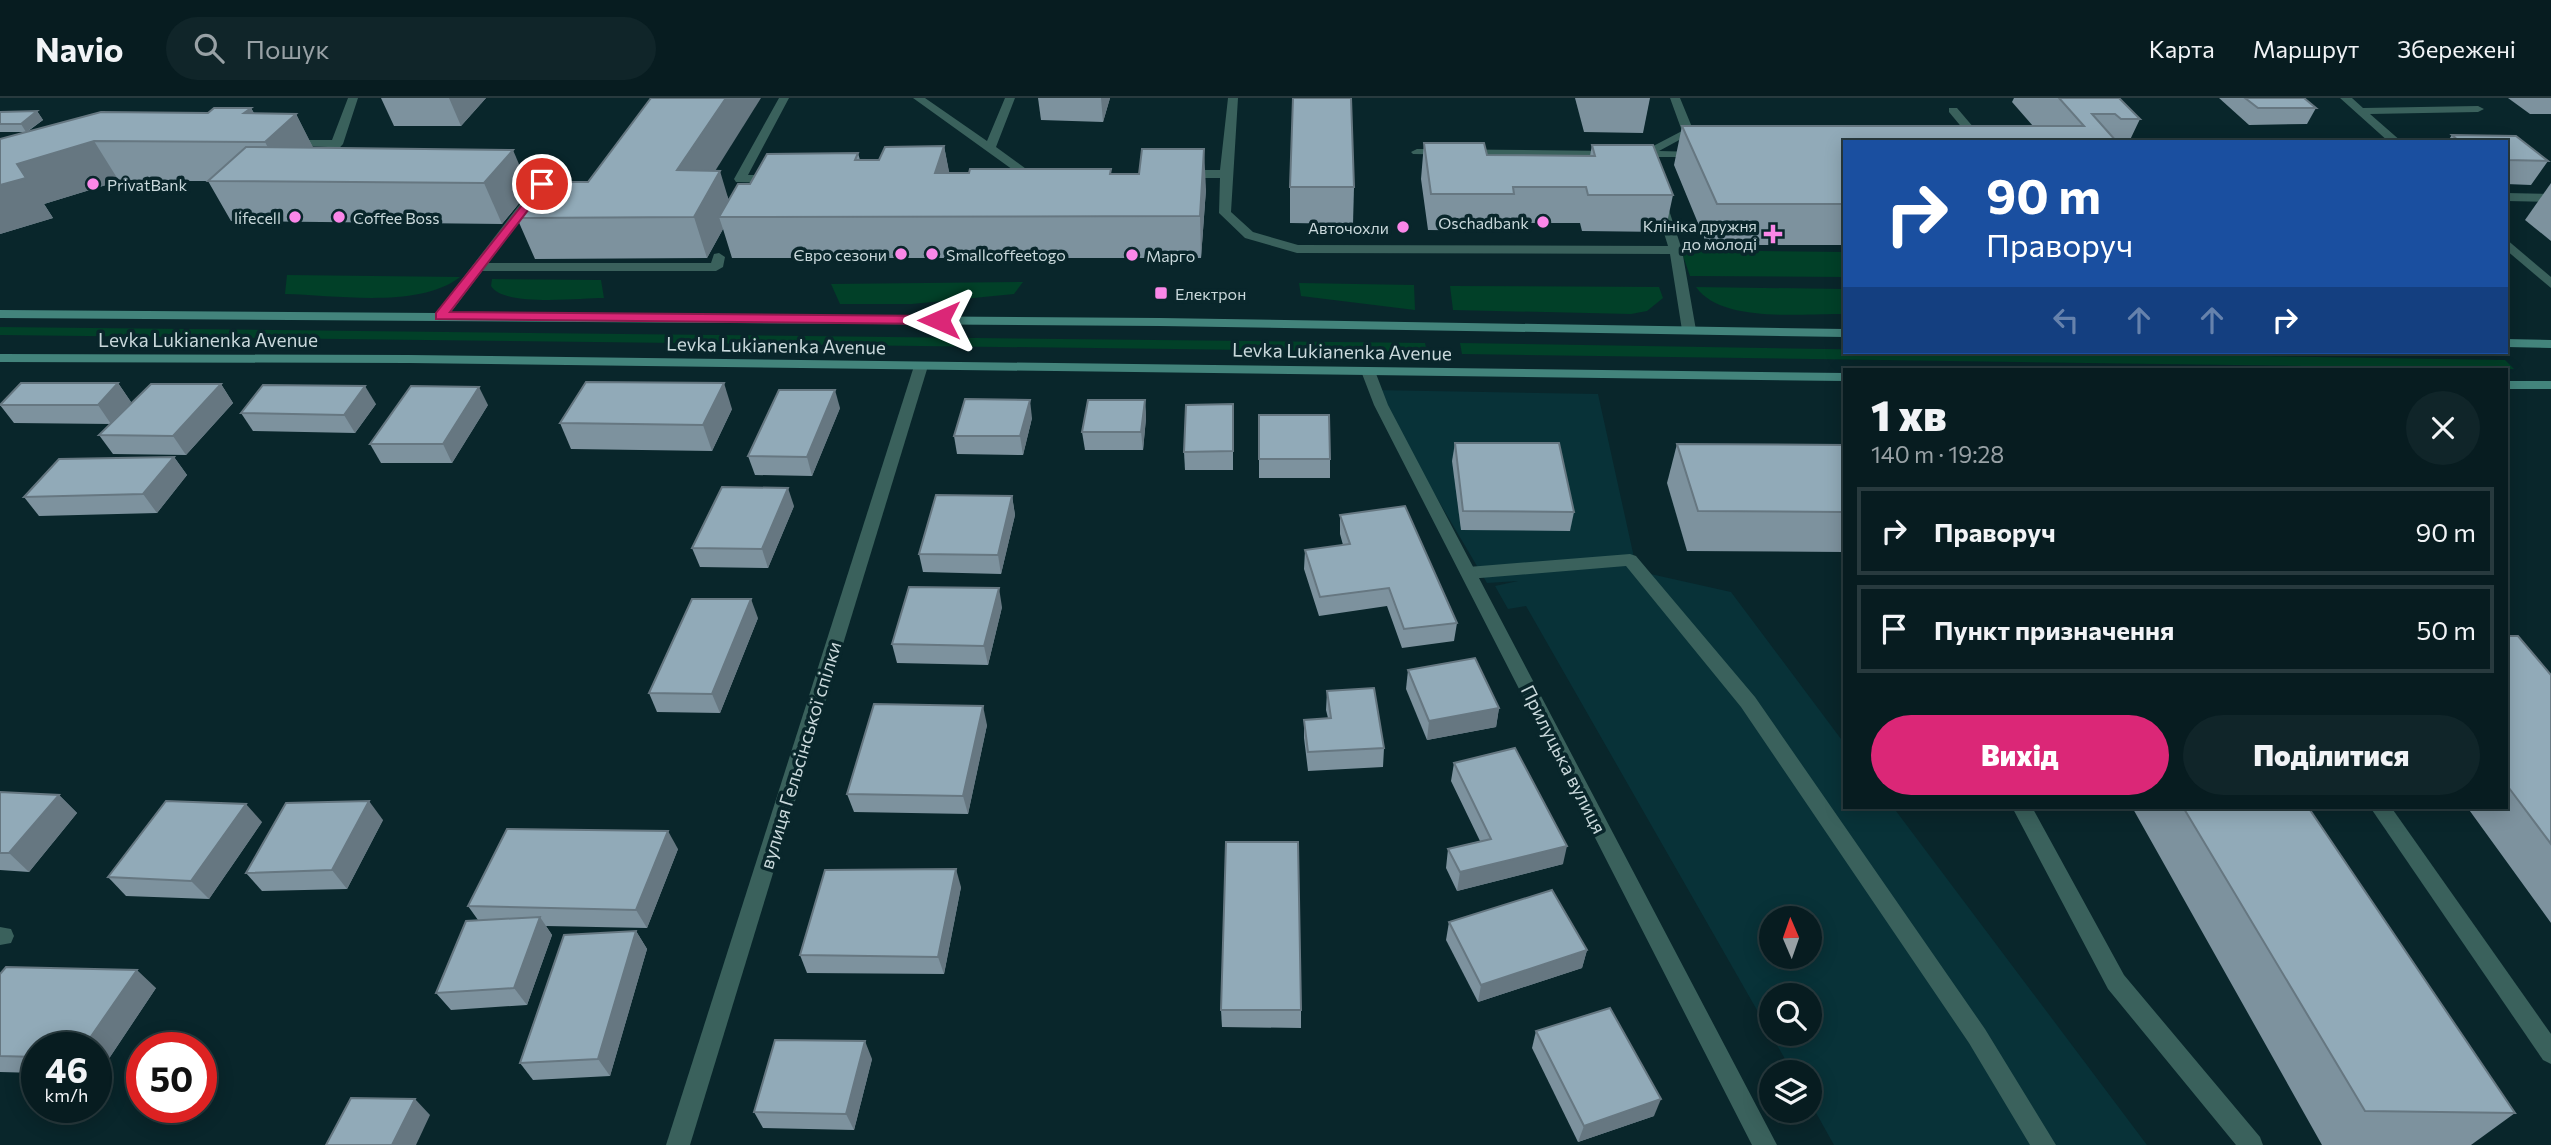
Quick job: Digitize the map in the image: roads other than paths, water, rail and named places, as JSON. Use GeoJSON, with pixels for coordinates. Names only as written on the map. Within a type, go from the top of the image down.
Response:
{"type":"FeatureCollection","features":[{"type":"Feature","properties":{"kind":"main road","name":"Levka Lukianenka Avenue"},"geometry":{"type":"LineString","coordinates":[[0,314],[441,316],[1843,333]]}},
{"type":"Feature","properties":{"kind":"main road"},"geometry":{"type":"LineString","coordinates":[[2508,343],[2551,344]]}},
{"type":"Feature","properties":{"kind":"main road","name":"Levka Lukianenka Avenue"},"geometry":{"type":"LineString","coordinates":[[0,358],[1843,377]]}},
{"type":"Feature","properties":{"kind":"main road"},"geometry":{"type":"LineString","coordinates":[[2508,385],[2551,385]]}},
{"type":"Feature","properties":{"kind":"street"},"geometry":{"type":"LineString","coordinates":[[306,178],[337,144],[353,98]]}},
{"type":"Feature","properties":{"kind":"street"},"geometry":{"type":"LineString","coordinates":[[784,98],[740,179],[761,184],[791,179]]}},
{"type":"Feature","properties":{"kind":"street"},"geometry":{"type":"LineString","coordinates":[[918,98],[989,149],[1033,174],[999,175]]}},
{"type":"Feature","properties":{"kind":"street"},"geometry":{"type":"LineString","coordinates":[[989,149],[1010,98]]}},
{"type":"Feature","properties":{"kind":"street"},"geometry":{"type":"LineString","coordinates":[[1233,98],[1225,213],[1250,236],[1297,249],[1676,250]]}},
{"type":"Feature","properties":{"kind":"street"},"geometry":{"type":"LineString","coordinates":[[1646,160],[1688,132],[1675,98]]}},
{"type":"Feature","properties":{"kind":"street"},"geometry":{"type":"LineString","coordinates":[[2345,98],[2394,140]]}},
{"type":"Feature","properties":{"kind":"street"},"geometry":{"type":"LineString","coordinates":[[2363,111],[2478,109],[2463,98]]}},
{"type":"Feature","properties":{"kind":"street"},"geometry":{"type":"LineString","coordinates":[[1953,110],[1978,140]]}},
{"type":"Feature","properties":{"kind":"street"},"geometry":{"type":"LineString","coordinates":[[271,142],[337,144]]}},
{"type":"Feature","properties":{"kind":"street"},"geometry":{"type":"LineString","coordinates":[[1417,152],[1646,160],[1711,155]]}},
{"type":"Feature","properties":{"kind":"street"},"geometry":{"type":"LineString","coordinates":[[1161,174],[1226,174]]}},
{"type":"Feature","properties":{"kind":"street"},"geometry":{"type":"LineString","coordinates":[[441,316],[542,184],[491,182]]}},
{"type":"Feature","properties":{"kind":"street"},"geometry":{"type":"LineString","coordinates":[[1656,190],[1676,250],[1689,330]]}},
{"type":"Feature","properties":{"kind":"street"},"geometry":{"type":"LineString","coordinates":[[2508,197],[2551,198]]}},
{"type":"Feature","properties":{"kind":"street"},"geometry":{"type":"LineString","coordinates":[[2508,245],[2551,284]]}},
{"type":"Feature","properties":{"kind":"street"},"geometry":{"type":"LineString","coordinates":[[481,267],[716,267],[719,257]]}},
{"type":"Feature","properties":{"kind":"street","name":"вулиця Гельсінської спілки"},"geometry":{"type":"LineString","coordinates":[[678,1145],[921,366]]}},
{"type":"Feature","properties":{"kind":"street","name":"Прилуцька вулиця"},"geometry":{"type":"LineString","coordinates":[[1368,371],[1381,405],[1765,1145]]}},
{"type":"Feature","properties":{"kind":"street"},"geometry":{"type":"LineString","coordinates":[[1468,573],[1630,561],[1748,702],[1977,1036],[2044,1145]]}},
{"type":"Feature","properties":{"kind":"street"},"geometry":{"type":"LineString","coordinates":[[2023,809],[2116,982],[2251,1145]]}},
{"type":"Feature","properties":{"kind":"street"},"geometry":{"type":"LineString","coordinates":[[2381,809],[2551,1053]]}},
{"type":"Feature","properties":{"kind":"place","name":"PrivatBank"},"geometry":{"type":"Point","coordinates":[93,184]}},
{"type":"Feature","properties":{"kind":"place","name":"lifecell"},"geometry":{"type":"Point","coordinates":[295,217]}},
{"type":"Feature","properties":{"kind":"place","name":"Coffee Boss"},"geometry":{"type":"Point","coordinates":[339,217]}},
{"type":"Feature","properties":{"kind":"place","name":"Oschadbank"},"geometry":{"type":"Point","coordinates":[1543,222]}},
{"type":"Feature","properties":{"kind":"place","name":"Авточохли"},"geometry":{"type":"Point","coordinates":[1403,227]}},
{"type":"Feature","properties":{"kind":"place","name":"Клініка дружня до молоді"},"geometry":{"type":"Point","coordinates":[1773,234]}},
{"type":"Feature","properties":{"kind":"place","name":"Євро сезони"},"geometry":{"type":"Point","coordinates":[901,254]}},
{"type":"Feature","properties":{"kind":"place","name":"Smallcoffeetogo"},"geometry":{"type":"Point","coordinates":[932,254]}},
{"type":"Feature","properties":{"kind":"place","name":"Марго"},"geometry":{"type":"Point","coordinates":[1132,255]}},
{"type":"Feature","properties":{"kind":"place","name":"Електрон"},"geometry":{"type":"Point","coordinates":[1161,293]}}]}
